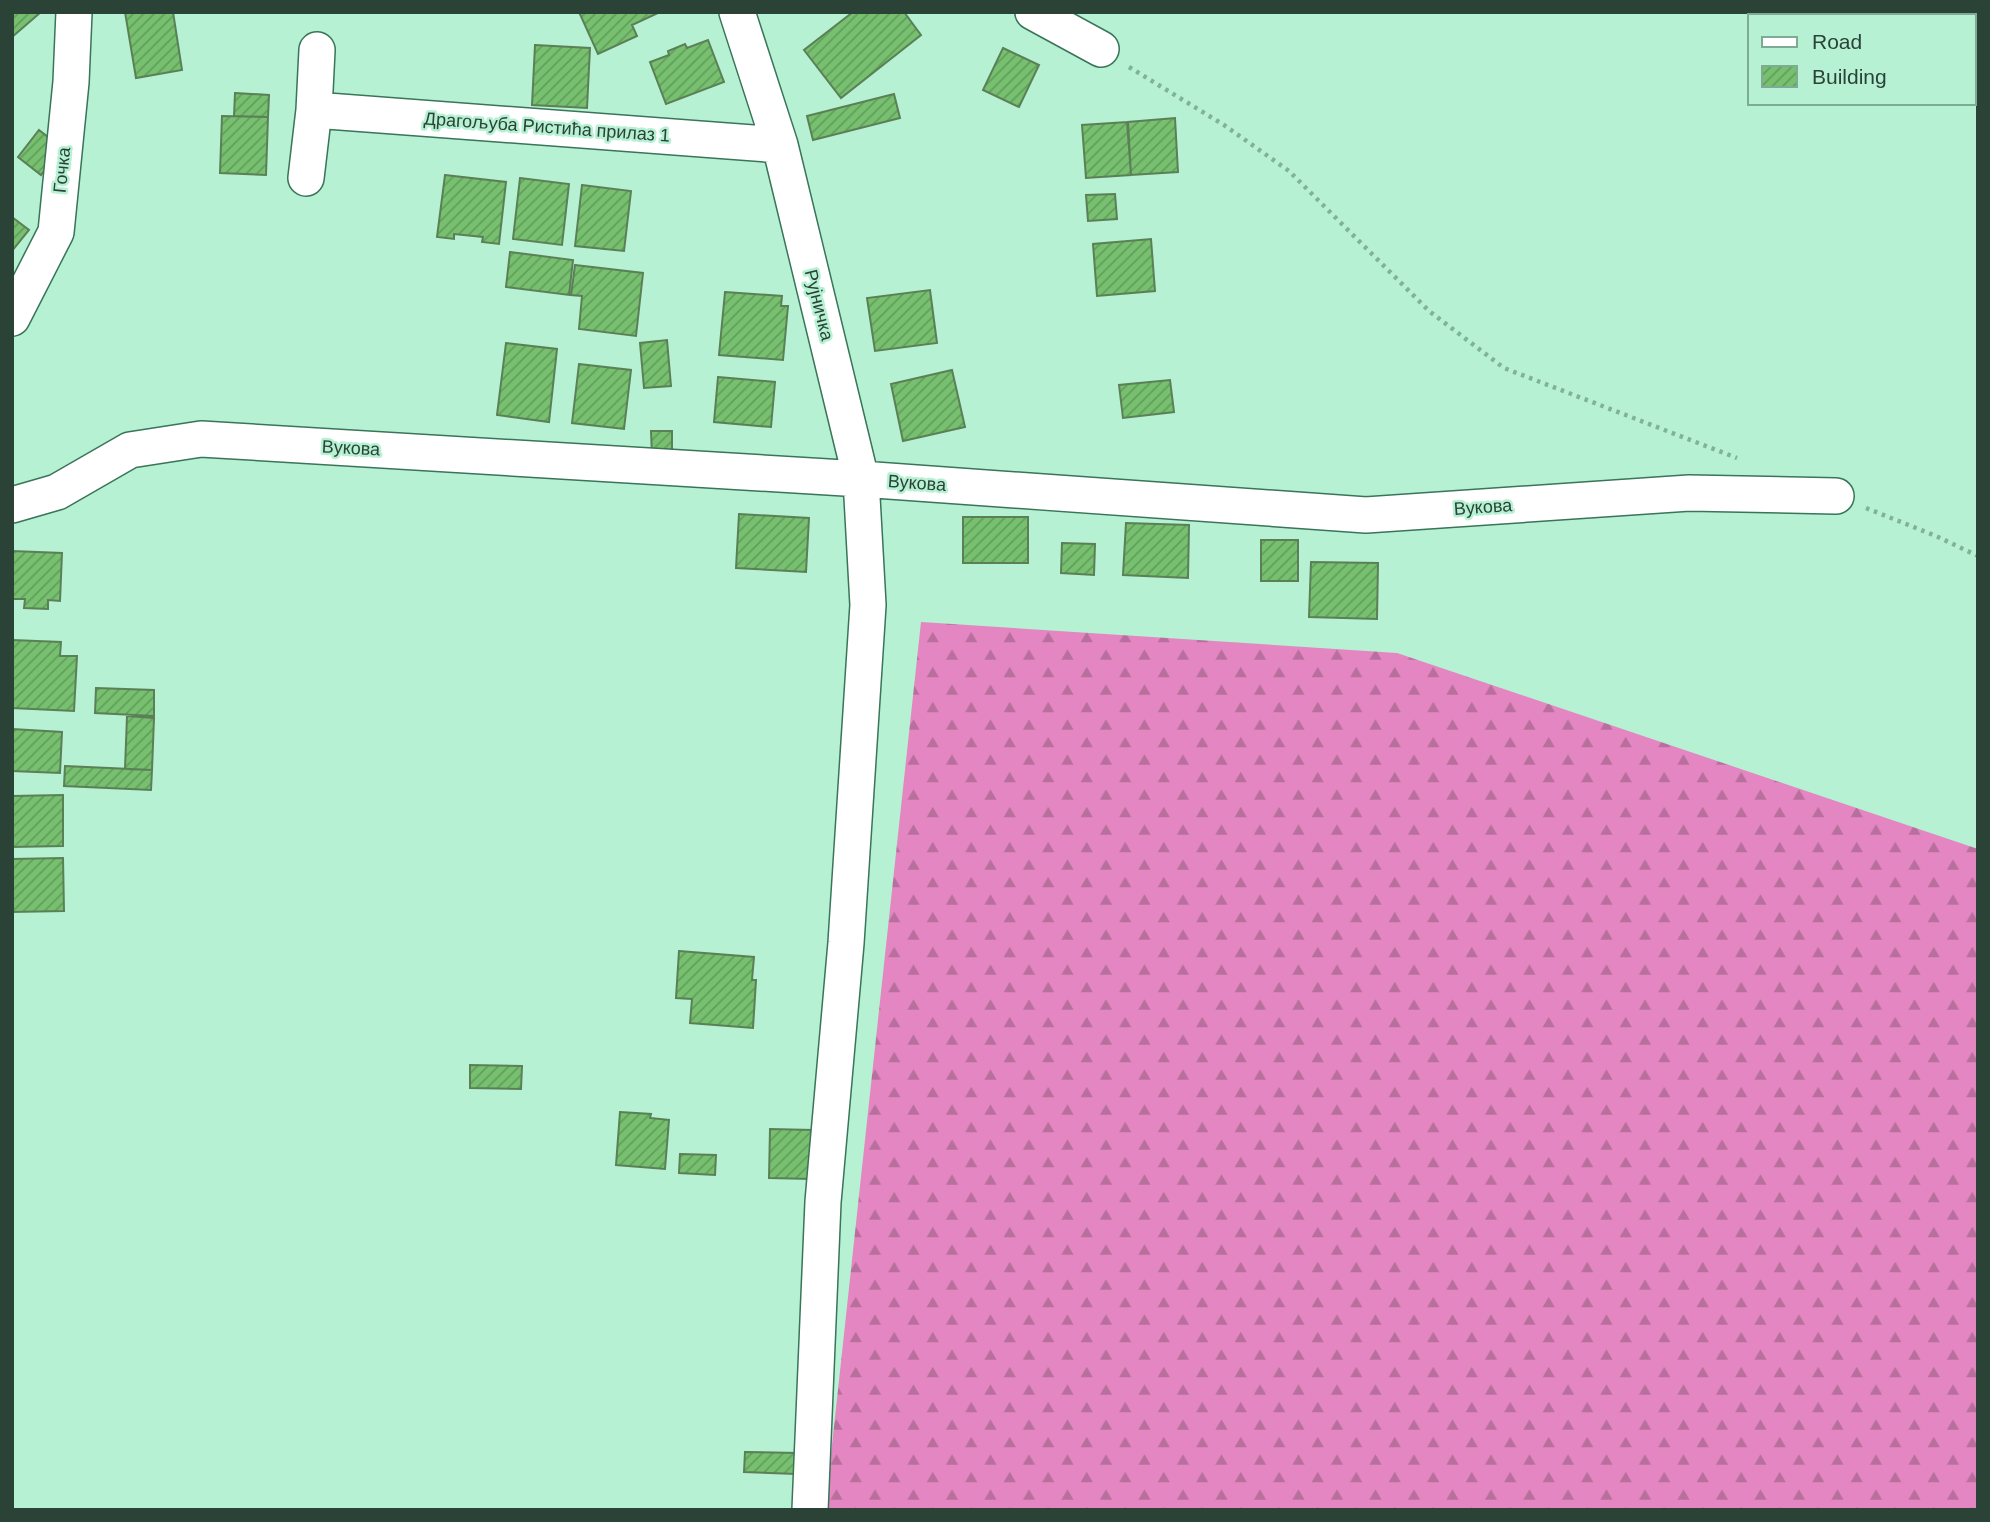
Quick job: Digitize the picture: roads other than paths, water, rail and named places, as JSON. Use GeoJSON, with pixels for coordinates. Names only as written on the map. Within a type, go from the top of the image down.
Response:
{"type":"FeatureCollection","features":[{"type":"Feature","properties":{"kind":"street","name":"Гочка"},"geometry":{"type":"LineString","coordinates":[[12,318],[56,232],[71,82],[74,12]]}},
{"type":"Feature","properties":{"kind":"street","name":"Рујничка"},"geometry":{"type":"LineString","coordinates":[[737,12],[780,145],[861,479],[868,605],[846,943],[823,1202],[810,1510]]}},
{"type":"Feature","properties":{"kind":"street"},"geometry":{"type":"LineString","coordinates":[[1034,12],[1101,50]]}},
{"type":"Feature","properties":{"kind":"street"},"geometry":{"type":"LineString","coordinates":[[306,178],[314,110],[317,50]]}},
{"type":"Feature","properties":{"kind":"street","name":"Драгољуба Ристића прилаз 1"},"geometry":{"type":"LineString","coordinates":[[314,110],[780,145]]}},
{"type":"Feature","properties":{"kind":"street","name":"Вукова"},"geometry":{"type":"LineString","coordinates":[[12,505],[57,492],[130,450],[201,439],[861,479],[1366,515],[1689,493],[1836,496]]}}]}
